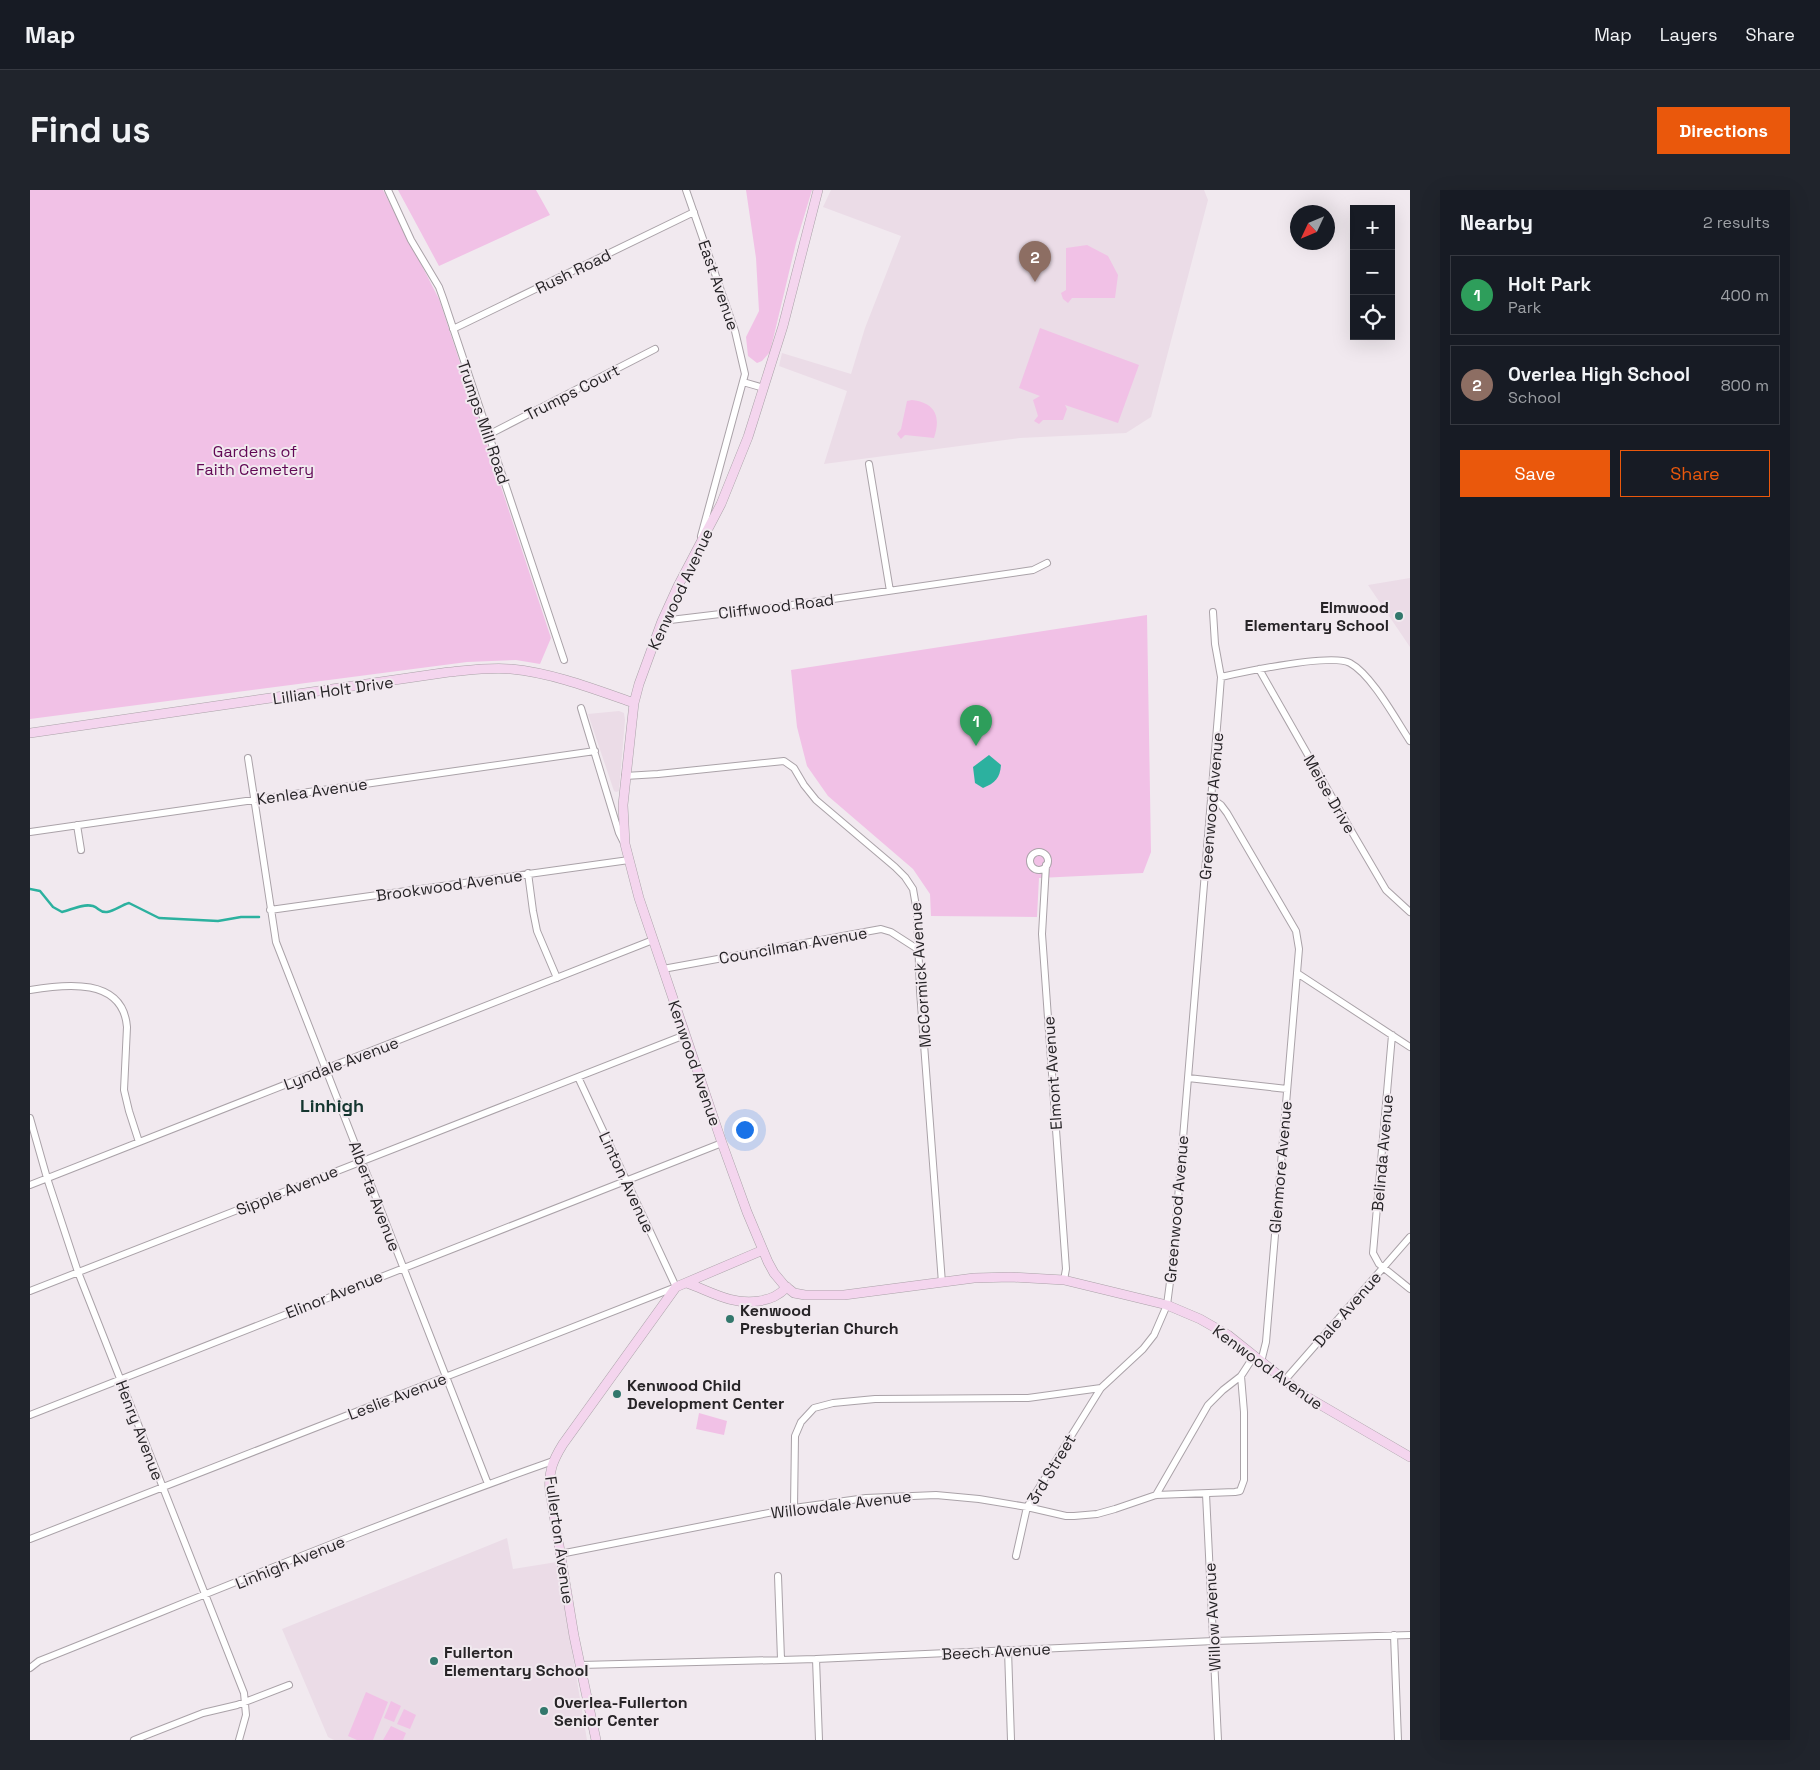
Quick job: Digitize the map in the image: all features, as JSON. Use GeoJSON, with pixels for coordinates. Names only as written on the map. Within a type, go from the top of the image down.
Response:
{"type":"FeatureCollection","features":[{"type":"Feature","properties":{"kind":"main road","name":"Kenwood Avenue"},"geometry":{"type":"LineString","coordinates":[[818,190],[783,326],[748,438],[722,504],[692,559],[662,621],[643,670],[634,702],[622,815],[625,844],[639,898],[746,1212],[763,1250],[774,1273],[787,1288],[798,1294],[827,1296],[996,1277],[1064,1280],[1167,1305],[1194,1316],[1216,1328],[1284,1381],[1323,1408],[1410,1457]]}},
{"type":"Feature","properties":{"kind":"main road","name":"Lillian Holt Drive"},"geometry":{"type":"LineString","coordinates":[[30,734],[486,669],[511,669],[550,676],[634,702]]}},
{"type":"Feature","properties":{"kind":"main road","name":"Leslie Avenue"},"geometry":{"type":"LineString","coordinates":[[676,1287],[763,1250]]}},
{"type":"Feature","properties":{"kind":"main road"},"geometry":{"type":"LineString","coordinates":[[687,1283],[722,1298],[747,1303],[776,1297],[787,1288]]}},
{"type":"Feature","properties":{"kind":"main road","name":"Fullerton Avenue"},"geometry":{"type":"LineString","coordinates":[[596,1740],[574,1636],[549,1482],[550,1471],[553,1461],[563,1444],[676,1287]]}},
{"type":"Feature","properties":{"kind":"street","name":"Trumps Mill Road"},"geometry":{"type":"LineString","coordinates":[[388,190],[411,240],[439,287],[564,660]]}},
{"type":"Feature","properties":{"kind":"street","name":"East Avenue"},"geometry":{"type":"LineString","coordinates":[[686,190],[735,331],[745,374],[702,533],[692,559]]}},
{"type":"Feature","properties":{"kind":"street","name":"Rush Road"},"geometry":{"type":"LineString","coordinates":[[453,330],[694,212]]}},
{"type":"Feature","properties":{"kind":"street","name":"Trumps Court"},"geometry":{"type":"LineString","coordinates":[[488,435],[656,350]]}},
{"type":"Feature","properties":{"kind":"street"},"geometry":{"type":"LineString","coordinates":[[743,382],[764,388]]}},
{"type":"Feature","properties":{"kind":"street"},"geometry":{"type":"LineString","coordinates":[[869,464],[890,591]]}},
{"type":"Feature","properties":{"kind":"street","name":"Cliffwood Road"},"geometry":{"type":"LineString","coordinates":[[662,621],[1033,570],[1047,563]]}},
{"type":"Feature","properties":{"kind":"street","name":"Greenwood Avenue"},"geometry":{"type":"LineString","coordinates":[[1101,1388],[1148,1343],[1159,1326],[1167,1305],[1188,1078],[1221,676],[1215,644],[1213,612]]}},
{"type":"Feature","properties":{"kind":"street"},"geometry":{"type":"LineString","coordinates":[[1221,676],[1323,660],[1348,662],[1362,673],[1370,683],[1410,741]]}},
{"type":"Feature","properties":{"kind":"street","name":"Meise Drive"},"geometry":{"type":"LineString","coordinates":[[1259,669],[1386,890],[1410,912]]}},
{"type":"Feature","properties":{"kind":"street"},"geometry":{"type":"LineString","coordinates":[[581,708],[619,833],[625,844]]}},
{"type":"Feature","properties":{"kind":"street","name":"Kenlea Avenue"},"geometry":{"type":"LineString","coordinates":[[30,832],[595,751]]}},
{"type":"Feature","properties":{"kind":"street","name":"Alberta Avenue"},"geometry":{"type":"LineString","coordinates":[[248,758],[276,942],[488,1484]]}},
{"type":"Feature","properties":{"kind":"street","name":"McCormick Avenue"},"geometry":{"type":"LineString","coordinates":[[626,776],[784,761],[794,768],[816,800],[895,867],[910,883],[913,889],[917,912],[920,991],[942,1282]]}},
{"type":"Feature","properties":{"kind":"street","name":"Glenmore Avenue"},"geometry":{"type":"LineString","coordinates":[[1211,798],[1221,805],[1227,814],[1296,931],[1299,949],[1266,1342],[1258,1359]]}},
{"type":"Feature","properties":{"kind":"street"},"geometry":{"type":"LineString","coordinates":[[77,825],[81,850]]}},
{"type":"Feature","properties":{"kind":"street","name":"Brookwood Avenue"},"geometry":{"type":"LineString","coordinates":[[270,910],[629,860]]}},
{"type":"Feature","properties":{"kind":"street","name":"Elmont Avenue"},"geometry":{"type":"LineString","coordinates":[[1046,866],[1042,934],[1062,1198],[1066,1269],[1064,1280]]}},
{"type":"Feature","properties":{"kind":"street"},"geometry":{"type":"LineString","coordinates":[[528,874],[537,931],[556,978]]}},
{"type":"Feature","properties":{"kind":"street","name":"Councilman Avenue"},"geometry":{"type":"LineString","coordinates":[[663,969],[881,929],[891,932],[918,950]]}},
{"type":"Feature","properties":{"kind":"street","name":"Lyndale Avenue"},"geometry":{"type":"LineString","coordinates":[[30,1185],[653,940]]}},
{"type":"Feature","properties":{"kind":"street"},"geometry":{"type":"LineString","coordinates":[[1297,972],[1410,1047]]}},
{"type":"Feature","properties":{"kind":"street"},"geometry":{"type":"LineString","coordinates":[[30,990],[66,986],[94,988],[108,993],[119,1004],[127,1019],[124,1076],[126,1099],[139,1142]]}},
{"type":"Feature","properties":{"kind":"street","name":"Sipple Avenue"},"geometry":{"type":"LineString","coordinates":[[30,1291],[685,1035]]}},
{"type":"Feature","properties":{"kind":"street","name":"Belinda Avenue"},"geometry":{"type":"LineString","coordinates":[[1383,1267],[1375,1258],[1374,1249],[1392,1035]]}},
{"type":"Feature","properties":{"kind":"street","name":"Linton Avenue"},"geometry":{"type":"LineString","coordinates":[[578,1077],[676,1287]]}},
{"type":"Feature","properties":{"kind":"street"},"geometry":{"type":"LineString","coordinates":[[1188,1078],[1287,1089]]}},
{"type":"Feature","properties":{"kind":"street","name":"Henry Avenue"},"geometry":{"type":"LineString","coordinates":[[30,1118],[47,1178],[78,1272],[206,1595],[246,1702],[245,1721],[239,1740]]}},
{"type":"Feature","properties":{"kind":"street","name":"Elinor Avenue"},"geometry":{"type":"LineString","coordinates":[[30,1415],[722,1143]]}},
{"type":"Feature","properties":{"kind":"street","name":"Dale Avenue"},"geometry":{"type":"LineString","coordinates":[[1284,1381],[1410,1237]]}},
{"type":"Feature","properties":{"kind":"street"},"geometry":{"type":"LineString","coordinates":[[1383,1267],[1410,1289]]}},
{"type":"Feature","properties":{"kind":"street","name":"Leslie Avenue"},"geometry":{"type":"LineString","coordinates":[[30,1539],[676,1287]]}},
{"type":"Feature","properties":{"kind":"street"},"geometry":{"type":"LineString","coordinates":[[1156,1495],[1208,1406],[1258,1359]]}},
{"type":"Feature","properties":{"kind":"street","name":"Willowdale Avenue"},"geometry":{"type":"LineString","coordinates":[[560,1554],[794,1508],[866,1498],[915,1495],[979,1499],[1066,1516],[1082,1516],[1129,1505],[1156,1495],[1226,1494],[1240,1491],[1244,1480],[1244,1412],[1241,1376]]}},
{"type":"Feature","properties":{"kind":"street"},"geometry":{"type":"LineString","coordinates":[[794,1508],[795,1436],[806,1415],[814,1408],[824,1404],[876,1399],[1028,1398],[1101,1388]]}},
{"type":"Feature","properties":{"kind":"street","name":"3rd Street"},"geometry":{"type":"LineString","coordinates":[[1016,1556],[1027,1507],[1101,1388]]}},
{"type":"Feature","properties":{"kind":"street","name":"Linhigh Avenue"},"geometry":{"type":"LineString","coordinates":[[30,1668],[39,1661],[488,1484],[553,1461]]}},
{"type":"Feature","properties":{"kind":"street","name":"Willow Avenue"},"geometry":{"type":"LineString","coordinates":[[1206,1494],[1218,1740]]}},
{"type":"Feature","properties":{"kind":"street"},"geometry":{"type":"LineString","coordinates":[[778,1576],[781,1659]]}},
{"type":"Feature","properties":{"kind":"street","name":"Beech Avenue"},"geometry":{"type":"LineString","coordinates":[[581,1666],[816,1659],[1410,1634]]}},
{"type":"Feature","properties":{"kind":"street"},"geometry":{"type":"LineString","coordinates":[[1394,1635],[1398,1740]]}},
{"type":"Feature","properties":{"kind":"street"},"geometry":{"type":"LineString","coordinates":[[1008,1650],[1011,1740]]}},
{"type":"Feature","properties":{"kind":"street"},"geometry":{"type":"LineString","coordinates":[[816,1659],[819,1740]]}},
{"type":"Feature","properties":{"kind":"street"},"geometry":{"type":"LineString","coordinates":[[134,1740],[203,1713],[246,1702],[289,1685]]}},
{"type":"Feature","properties":{"kind":"shaded area"},"geometry":{"type":"Polygon","coordinates":[[[831,190],[1204,190],[1208,200],[1151,417],[1126,433],[1020,438],[824,464],[847,391],[779,366],[782,353],[851,374],[865,328],[901,236],[823,207],[831,190]]]}},
{"type":"Feature","properties":{"kind":"shaded area","name":"Elmwood Elementary School"},"geometry":{"type":"Polygon","coordinates":[[[1410,578],[1410,647],[1368,585],[1410,578]]]}},
{"type":"Feature","properties":{"kind":"shaded area"},"geometry":{"type":"Polygon","coordinates":[[[619,711],[624,713],[625,720],[619,791],[616,792],[614,791],[588,714],[619,711]]]}},
{"type":"Feature","properties":{"kind":"shaded area"},"geometry":{"type":"Polygon","coordinates":[[[989,755],[1001,765],[996,780],[983,788],[975,783],[973,767],[989,755]]]}},
{"type":"Feature","properties":{"kind":"shaded area","name":"Fullerton Elementary School"},"geometry":{"type":"Polygon","coordinates":[[[507,1538],[513,1569],[557,1562],[587,1740],[334,1740],[328,1737],[282,1629],[507,1538]]]}},
{"type":"Feature","properties":{"kind":"green space","name":"Gardens of Faith Cemetery"},"geometry":{"type":"Polygon","coordinates":[[[30,190],[383,190],[439,299],[551,638],[540,664],[516,660],[467,662],[30,719],[30,190]]]}},
{"type":"Feature","properties":{"kind":"green space"},"geometry":{"type":"Polygon","coordinates":[[[398,190],[536,190],[550,215],[439,266],[398,190]]]}},
{"type":"Feature","properties":{"kind":"green space"},"geometry":{"type":"Polygon","coordinates":[[[746,190],[812,190],[796,243],[770,352],[762,361],[757,363],[748,356],[746,337],[759,311],[756,258],[746,190]]]}},
{"type":"Feature","properties":{"kind":"green space"},"geometry":{"type":"Polygon","coordinates":[[[1087,245],[1108,256],[1118,275],[1115,298],[1072,298],[1068,303],[1063,299],[1061,293],[1066,290],[1066,248],[1087,245]]]}},
{"type":"Feature","properties":{"kind":"green space"},"geometry":{"type":"Polygon","coordinates":[[[1040,328],[1139,365],[1118,423],[1065,405],[1067,409],[1063,420],[1043,420],[1039,424],[1034,421],[1038,416],[1033,400],[1040,396],[1019,388],[1040,328]]]}},
{"type":"Feature","properties":{"kind":"green space"},"geometry":{"type":"Polygon","coordinates":[[[912,400],[927,404],[935,412],[937,424],[934,438],[905,435],[901,439],[897,434],[901,429],[907,401],[912,400]]]}},
{"type":"Feature","properties":{"kind":"green space"},"geometry":{"type":"Polygon","coordinates":[[[1147,615],[1151,852],[1143,873],[1039,878],[1037,917],[931,916],[930,894],[913,869],[828,796],[807,766],[797,727],[791,670],[1147,615]]]}},
{"type":"Feature","properties":{"kind":"green space"},"geometry":{"type":"Polygon","coordinates":[[[699,1413],[727,1421],[724,1435],[696,1429],[699,1413]]]}},
{"type":"Feature","properties":{"kind":"green space"},"geometry":{"type":"Polygon","coordinates":[[[366,1692],[388,1702],[373,1740],[357,1740],[348,1736],[366,1692]]]}},
{"type":"Feature","properties":{"kind":"green space"},"geometry":{"type":"Polygon","coordinates":[[[391,1701],[401,1706],[394,1722],[384,1718],[391,1701]]]}},
{"type":"Feature","properties":{"kind":"green space"},"geometry":{"type":"Polygon","coordinates":[[[404,1709],[416,1715],[410,1729],[397,1724],[404,1709]]]}},
{"type":"Feature","properties":{"kind":"green space"},"geometry":{"type":"Polygon","coordinates":[[[391,1726],[406,1733],[403,1740],[383,1740],[391,1726]]]}},
{"type":"Feature","properties":{"kind":"waterway"},"geometry":{"type":"LineString","coordinates":[[30,889],[40,891],[53,907],[62,912],[89,905],[107,912],[129,903],[159,918],[218,921],[241,917],[259,917]]}},
{"type":"Feature","properties":{"kind":"place","name":"Overlea High School"},"geometry":{"type":"Point","coordinates":[1035,282]}},
{"type":"Feature","properties":{"kind":"place","name":"Elmwood Elementary School"},"geometry":{"type":"Point","coordinates":[1399,616]}},
{"type":"Feature","properties":{"kind":"place","name":"Holt Park"},"geometry":{"type":"Point","coordinates":[976,746]}},
{"type":"Feature","properties":{"kind":"place","name":"Kenwood Presbyterian Church"},"geometry":{"type":"Point","coordinates":[730,1319]}},
{"type":"Feature","properties":{"kind":"place","name":"Kenwood Child Development Center"},"geometry":{"type":"Point","coordinates":[617,1394]}},
{"type":"Feature","properties":{"kind":"place","name":"Fullerton Elementary School"},"geometry":{"type":"Point","coordinates":[434,1661]}},
{"type":"Feature","properties":{"kind":"place","name":"Overlea-Fullerton Senior Center"},"geometry":{"type":"Point","coordinates":[544,1711]}},
{"type":"Feature","properties":{"kind":"district","name":"Linhigh"},"geometry":{"type":"Point","coordinates":[332,1106]}}]}
